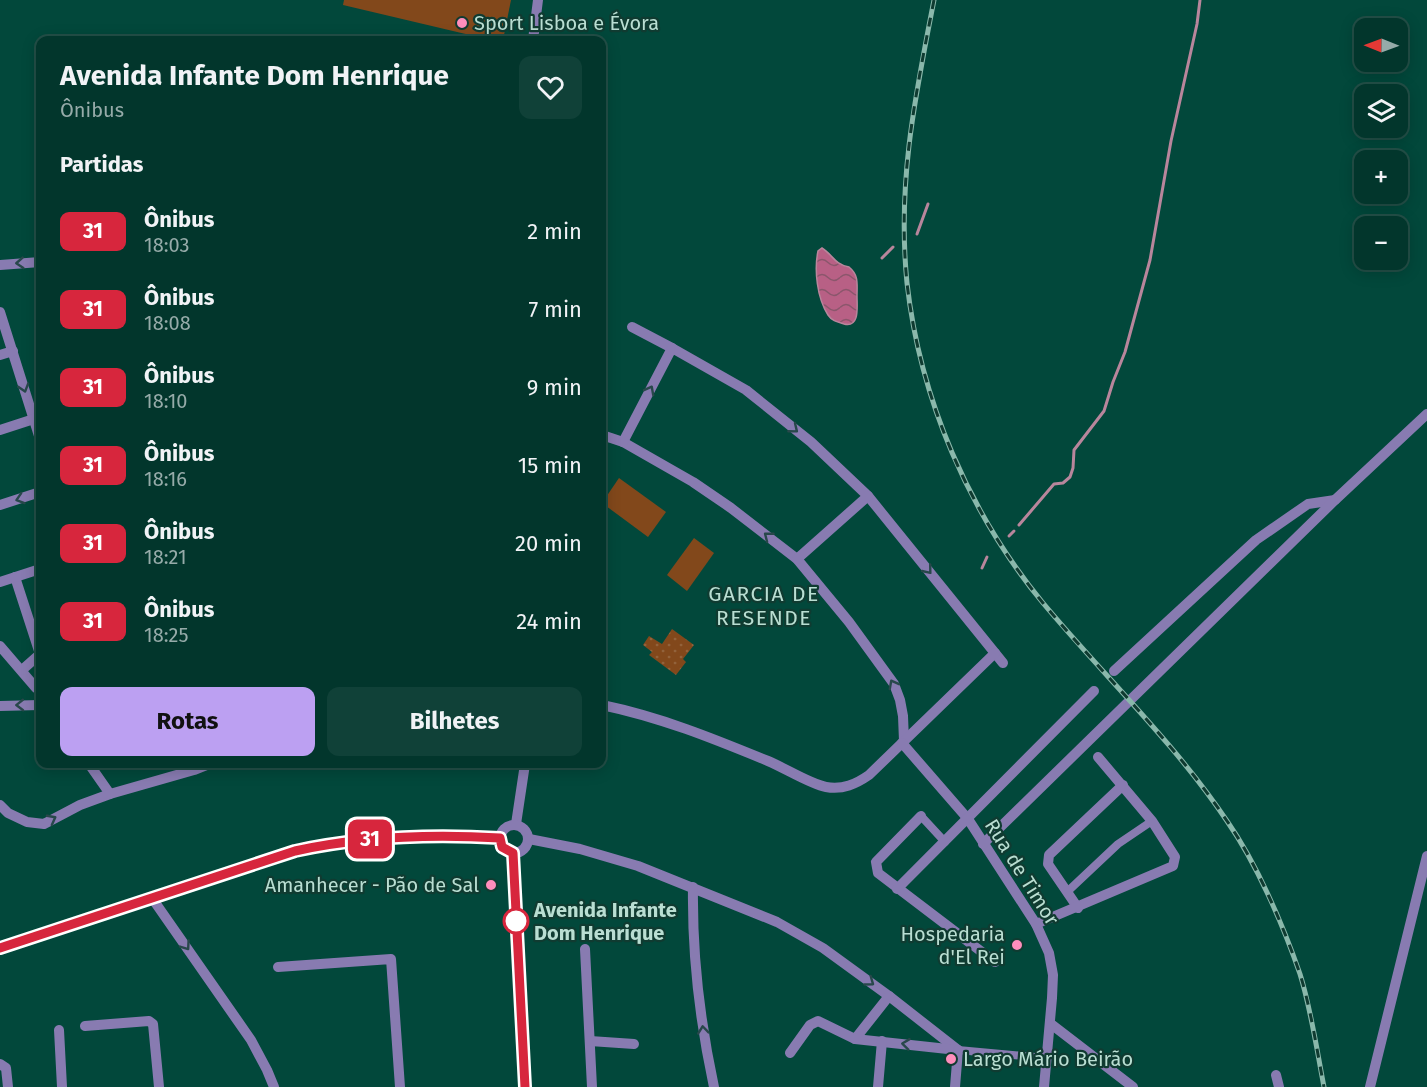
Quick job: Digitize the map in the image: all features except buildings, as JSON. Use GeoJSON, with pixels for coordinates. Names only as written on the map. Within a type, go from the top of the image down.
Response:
{"type":"FeatureCollection","features":[{"type":"Feature","properties":{"kind":"street"},"geometry":{"type":"LineString","coordinates":[[534,36],[538,0]]}},
{"type":"Feature","properties":{"kind":"street"},"geometry":{"type":"LineString","coordinates":[[0,264],[36,262]]}},
{"type":"Feature","properties":{"kind":"street"},"geometry":{"type":"LineString","coordinates":[[0,312],[36,415]]}},
{"type":"Feature","properties":{"kind":"street"},"geometry":{"type":"LineString","coordinates":[[632,327],[746,390],[811,442],[868,496],[1003,663]]}},
{"type":"Feature","properties":{"kind":"street"},"geometry":{"type":"LineString","coordinates":[[622,442],[672,348]]}},
{"type":"Feature","properties":{"kind":"street"},"geometry":{"type":"LineString","coordinates":[[0,355],[13,351]]}},
{"type":"Feature","properties":{"kind":"street"},"geometry":{"type":"LineString","coordinates":[[983,844],[1335,500],[1427,414]]}},
{"type":"Feature","properties":{"kind":"street"},"geometry":{"type":"LineString","coordinates":[[0,430],[36,418]]}},
{"type":"Feature","properties":{"kind":"street"},"geometry":{"type":"LineString","coordinates":[[606,436],[622,442],[693,482],[732,508],[797,559],[849,622],[894,684],[903,716],[903,742],[968,819],[897,890]]}},
{"type":"Feature","properties":{"kind":"street"},"geometry":{"type":"LineString","coordinates":[[0,505],[36,493]]}},
{"type":"Feature","properties":{"kind":"street"},"geometry":{"type":"LineString","coordinates":[[797,559],[868,496]]}},
{"type":"Feature","properties":{"kind":"street"},"geometry":{"type":"LineString","coordinates":[[1114,671],[1256,540],[1308,504],[1335,500]]}},
{"type":"Feature","properties":{"kind":"street"},"geometry":{"type":"LineString","coordinates":[[0,582],[36,570]]}},
{"type":"Feature","properties":{"kind":"street"},"geometry":{"type":"LineString","coordinates":[[15,577],[36,642]]}},
{"type":"Feature","properties":{"kind":"street"},"geometry":{"type":"LineString","coordinates":[[0,646],[36,688]]}},
{"type":"Feature","properties":{"kind":"street"},"geometry":{"type":"LineString","coordinates":[[606,706],[686,728],[783,767],[823,786],[835,788],[858,783],[869,775],[995,653]]}},
{"type":"Feature","properties":{"kind":"street"},"geometry":{"type":"LineString","coordinates":[[22,670],[36,658]]}},
{"type":"Feature","properties":{"kind":"street","name":"Rua de Timor"},"geometry":{"type":"LineString","coordinates":[[1044,1087],[1051,1024],[1053,975],[1048,953],[1036,924],[968,819],[1094,692]]}},
{"type":"Feature","properties":{"kind":"street"},"geometry":{"type":"LineString","coordinates":[[0,706],[36,705]]}},
{"type":"Feature","properties":{"kind":"street"},"geometry":{"type":"LineString","coordinates":[[1036,924],[1173,866],[1175,857],[1152,821],[1124,785],[1098,757]]}},
{"type":"Feature","properties":{"kind":"street"},"geometry":{"type":"LineString","coordinates":[[92,768],[110,794]]}},
{"type":"Feature","properties":{"kind":"street"},"geometry":{"type":"LineString","coordinates":[[0,806],[8,813],[27,822],[44,824],[80,805],[110,794],[199,768]]}},
{"type":"Feature","properties":{"kind":"street"},"geometry":{"type":"LineString","coordinates":[[516,824],[524,768]]}},
{"type":"Feature","properties":{"kind":"street"},"geometry":{"type":"LineString","coordinates":[[1078,908],[1048,864],[1049,855],[1124,785]]}},
{"type":"Feature","properties":{"kind":"street"},"geometry":{"type":"LineString","coordinates":[[945,842],[921,816],[876,862],[878,873],[897,890],[995,962]]}},
{"type":"Feature","properties":{"kind":"street"},"geometry":{"type":"LineString","coordinates":[[1067,892],[1118,844],[1152,821]]}},
{"type":"Feature","properties":{"kind":"street"},"geometry":{"type":"LineString","coordinates":[[516,824],[525,829],[529,839],[522,851],[513,853],[502,847],[500,838],[505,828],[516,824]]}},
{"type":"Feature","properties":{"kind":"street"},"geometry":{"type":"LineString","coordinates":[[0,948],[295,851],[325,844],[409,836],[500,838]]}},
{"type":"Feature","properties":{"kind":"street"},"geometry":{"type":"LineString","coordinates":[[529,839],[580,849],[638,866],[777,922],[822,948],[958,1050]]}},
{"type":"Feature","properties":{"kind":"street"},"geometry":{"type":"LineString","coordinates":[[513,853],[525,1087]]}},
{"type":"Feature","properties":{"kind":"street"},"geometry":{"type":"LineString","coordinates":[[1370,1087],[1427,856]]}},
{"type":"Feature","properties":{"kind":"street"},"geometry":{"type":"LineString","coordinates":[[693,887],[692,928],[705,1044],[714,1087]]}},
{"type":"Feature","properties":{"kind":"street"},"geometry":{"type":"LineString","coordinates":[[152,898],[251,1040],[274,1087]]}},
{"type":"Feature","properties":{"kind":"street"},"geometry":{"type":"LineString","coordinates":[[585,949],[592,1087]]}},
{"type":"Feature","properties":{"kind":"street"},"geometry":{"type":"LineString","coordinates":[[278,967],[391,959],[400,1087]]}},
{"type":"Feature","properties":{"kind":"street"},"geometry":{"type":"LineString","coordinates":[[855,1039],[889,996]]}},
{"type":"Feature","properties":{"kind":"street"},"geometry":{"type":"LineString","coordinates":[[86,1026],[149,1021],[153,1024],[159,1087]]}},
{"type":"Feature","properties":{"kind":"street"},"geometry":{"type":"LineString","coordinates":[[790,1053],[810,1025],[818,1021],[855,1039],[1047,1058]]}},
{"type":"Feature","properties":{"kind":"street"},"geometry":{"type":"LineString","coordinates":[[1051,1024],[1133,1087]]}},
{"type":"Feature","properties":{"kind":"street"},"geometry":{"type":"LineString","coordinates":[[59,1030],[62,1087]]}},
{"type":"Feature","properties":{"kind":"street"},"geometry":{"type":"LineString","coordinates":[[590,1041],[634,1044]]}},
{"type":"Feature","properties":{"kind":"street"},"geometry":{"type":"LineString","coordinates":[[878,1087],[882,1041]]}},
{"type":"Feature","properties":{"kind":"street"},"geometry":{"type":"LineString","coordinates":[[954,1087],[958,1050]]}},
{"type":"Feature","properties":{"kind":"street"},"geometry":{"type":"LineString","coordinates":[[0,1064],[6,1068],[8,1087]]}},
{"type":"Feature","properties":{"kind":"street"},"geometry":{"type":"LineString","coordinates":[[1276,1076],[1279,1087]]}},
{"type":"Feature","properties":{"kind":"shaded area","name":"Sport Lisboa e Évora"},"geometry":{"type":"Polygon","coordinates":[[[344,0],[511,0],[504,36],[474,36],[343,5],[344,0]]]}},
{"type":"Feature","properties":{"kind":"shaded area"},"geometry":{"type":"Polygon","coordinates":[[[619,478],[666,512],[648,537],[606,506],[606,497],[619,478]]]}},
{"type":"Feature","properties":{"kind":"shaded area"},"geometry":{"type":"Polygon","coordinates":[[[694,538],[714,553],[687,591],[667,575],[694,538]]]}},
{"type":"Feature","properties":{"kind":"shaded area"},"geometry":{"type":"Polygon","coordinates":[[[672,629],[694,645],[683,659],[686,662],[676,675],[649,655],[652,652],[643,645],[649,636],[662,644],[672,629]]]}},
{"type":"Feature","properties":{"kind":"water"},"geometry":{"type":"Polygon","coordinates":[[[822,248],[837,262],[849,267],[856,277],[857,306],[853,323],[844,324],[831,319],[824,308],[817,284],[816,267],[818,251],[822,248]]]}},
{"type":"Feature","properties":{"kind":"waterway"},"geometry":{"type":"LineString","coordinates":[[1019,525],[1054,484],[1063,483],[1070,477],[1074,450],[1104,411],[1125,352],[1150,260],[1171,141],[1197,24],[1200,0]]}},
{"type":"Feature","properties":{"kind":"waterway"},"geometry":{"type":"LineString","coordinates":[[917,234],[928,204]]}},
{"type":"Feature","properties":{"kind":"waterway"},"geometry":{"type":"LineString","coordinates":[[882,258],[893,247]]}},
{"type":"Feature","properties":{"kind":"waterway"},"geometry":{"type":"LineString","coordinates":[[1009,536],[1014,531]]}},
{"type":"Feature","properties":{"kind":"waterway"},"geometry":{"type":"LineString","coordinates":[[982,568],[987,557]]}},
{"type":"Feature","properties":{"kind":"railway"},"geometry":{"type":"LineString","coordinates":[[934,0],[914,106],[904,210],[907,283],[923,369],[936,411],[971,493],[1016,568],[1066,630],[1184,764],[1227,821],[1249,856],[1286,935],[1300,974],[1311,1016],[1324,1087]]}},
{"type":"Feature","properties":{"kind":"bus line","name":"31"},"geometry":{"type":"LineString","coordinates":[[0,948],[295,851],[325,844],[437,835],[500,838],[502,847],[513,853],[525,1087]]}},
{"type":"Feature","properties":{"kind":"place","name":"Sport Lisboa e Évora"},"geometry":{"type":"Point","coordinates":[462,23]}},
{"type":"Feature","properties":{"kind":"place","name":"Amanhecer - Pão de Sal"},"geometry":{"type":"Point","coordinates":[491,885]}},
{"type":"Feature","properties":{"kind":"place","name":"Avenida Infante Dom Henrique"},"geometry":{"type":"Point","coordinates":[516,921]}},
{"type":"Feature","properties":{"kind":"place","name":"Hospedaria d'El Rei"},"geometry":{"type":"Point","coordinates":[1017,945]}},
{"type":"Feature","properties":{"kind":"place","name":"Largo Mário Beirão"},"geometry":{"type":"Point","coordinates":[951,1059]}},
{"type":"Feature","properties":{"kind":"district","name":"GARCIA DE RESENDE"},"geometry":{"type":"Point","coordinates":[764,606]}}]}
